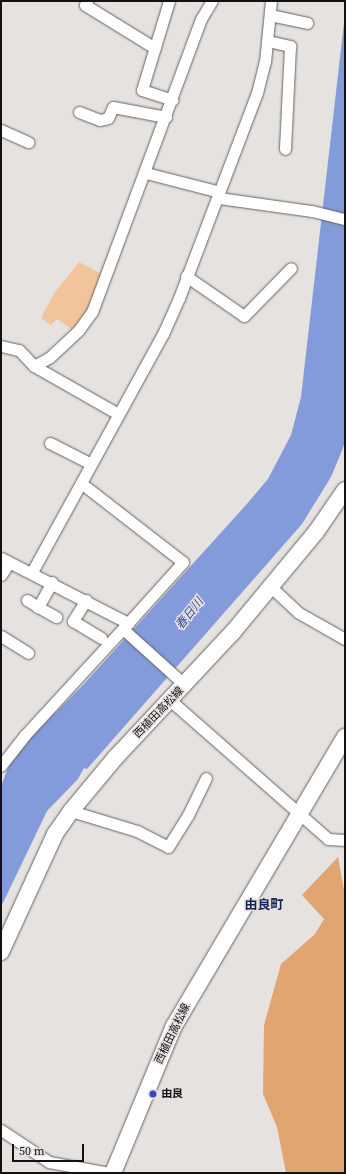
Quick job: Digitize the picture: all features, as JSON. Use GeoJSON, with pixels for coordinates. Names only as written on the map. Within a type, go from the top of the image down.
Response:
{"type":"FeatureCollection","features":[{"type":"Feature","properties":{"kind":"main road","name":"西植田高松線"},"geometry":{"type":"LineString","coordinates":[[1,952],[55,834],[71,811],[116,757],[171,701],[271,587],[336,507],[345,490]]}},
{"type":"Feature","properties":{"kind":"main road","name":"西植田高松線"},"geometry":{"type":"LineString","coordinates":[[113,1173],[174,1026],[345,737]]}},
{"type":"Feature","properties":{"kind":"street"},"geometry":{"type":"LineString","coordinates":[[87,1],[85,4],[155,48]]}},
{"type":"Feature","properties":{"kind":"street"},"geometry":{"type":"LineString","coordinates":[[34,366],[50,357],[78,331],[92,312],[146,173],[201,19],[212,1]]}},
{"type":"Feature","properties":{"kind":"street"},"geometry":{"type":"LineString","coordinates":[[32,572],[163,334],[220,195],[257,93],[268,41],[271,1]]}},
{"type":"Feature","properties":{"kind":"street"},"geometry":{"type":"LineString","coordinates":[[166,2],[155,48],[142,90],[172,100]]}},
{"type":"Feature","properties":{"kind":"street"},"geometry":{"type":"LineString","coordinates":[[270,15],[307,22]]}},
{"type":"Feature","properties":{"kind":"street"},"geometry":{"type":"LineString","coordinates":[[268,41],[290,46],[285,149]]}},
{"type":"Feature","properties":{"kind":"street"},"geometry":{"type":"LineString","coordinates":[[79,112],[100,120],[108,118],[113,107],[166,117]]}},
{"type":"Feature","properties":{"kind":"street"},"geometry":{"type":"LineString","coordinates":[[1,130],[28,142]]}},
{"type":"Feature","properties":{"kind":"street"},"geometry":{"type":"LineString","coordinates":[[146,173],[220,195],[312,211],[345,219]]}},
{"type":"Feature","properties":{"kind":"street"},"geometry":{"type":"LineString","coordinates":[[186,276],[244,316],[291,268]]}},
{"type":"Feature","properties":{"kind":"street"},"geometry":{"type":"LineString","coordinates":[[1,346],[19,350],[34,366],[118,414]]}},
{"type":"Feature","properties":{"kind":"street"},"geometry":{"type":"LineString","coordinates":[[50,444],[91,464]]}},
{"type":"Feature","properties":{"kind":"street"},"geometry":{"type":"LineString","coordinates":[[3,760],[183,562],[81,483]]}},
{"type":"Feature","properties":{"kind":"street"},"geometry":{"type":"LineString","coordinates":[[1,575],[5,560],[86,600],[126,626],[185,685]]}},
{"type":"Feature","properties":{"kind":"street"},"geometry":{"type":"LineString","coordinates":[[38,607],[52,582]]}},
{"type":"Feature","properties":{"kind":"street"},"geometry":{"type":"LineString","coordinates":[[271,587],[299,613],[345,639]]}},
{"type":"Feature","properties":{"kind":"street"},"geometry":{"type":"LineString","coordinates":[[27,600],[56,617]]}},
{"type":"Feature","properties":{"kind":"street"},"geometry":{"type":"LineString","coordinates":[[86,600],[73,621],[101,638]]}},
{"type":"Feature","properties":{"kind":"street"},"geometry":{"type":"LineString","coordinates":[[1,636],[28,653]]}},
{"type":"Feature","properties":{"kind":"street"},"geometry":{"type":"LineString","coordinates":[[171,701],[328,838],[345,840]]}},
{"type":"Feature","properties":{"kind":"street"},"geometry":{"type":"LineString","coordinates":[[71,811],[137,831],[168,846],[188,815],[206,778]]}},
{"type":"Feature","properties":{"kind":"street"},"geometry":{"type":"LineString","coordinates":[[1,1130],[48,1162],[109,1173]]}},
{"type":"Feature","properties":{"kind":"shaded area"},"geometry":{"type":"Polygon","coordinates":[[[79,262],[105,276],[81,323],[72,329],[57,319],[51,325],[41,318],[55,292],[79,262]]]}},
{"type":"Feature","properties":{"kind":"shaded area"},"geometry":{"type":"Polygon","coordinates":[[[338,857],[345,896],[345,1173],[286,1173],[277,1127],[263,1094],[264,1025],[281,964],[315,934],[324,919],[302,895],[338,857]]]}},
{"type":"Feature","properties":{"kind":"water","name":"春日川"},"geometry":{"type":"Polygon","coordinates":[[[345,14],[345,442],[341,453],[331,477],[302,524],[87,769],[84,768],[78,779],[47,811],[1,907],[1,786],[10,763],[29,739],[83,685],[246,505],[268,479],[291,435],[301,397],[345,14]]]}},
{"type":"Feature","properties":{"kind":"place","name":"由良"},"geometry":{"type":"Point","coordinates":[153,1094]}},
{"type":"Feature","properties":{"kind":"district","name":"由良町"},"geometry":{"type":"Point","coordinates":[264,905]}}]}
